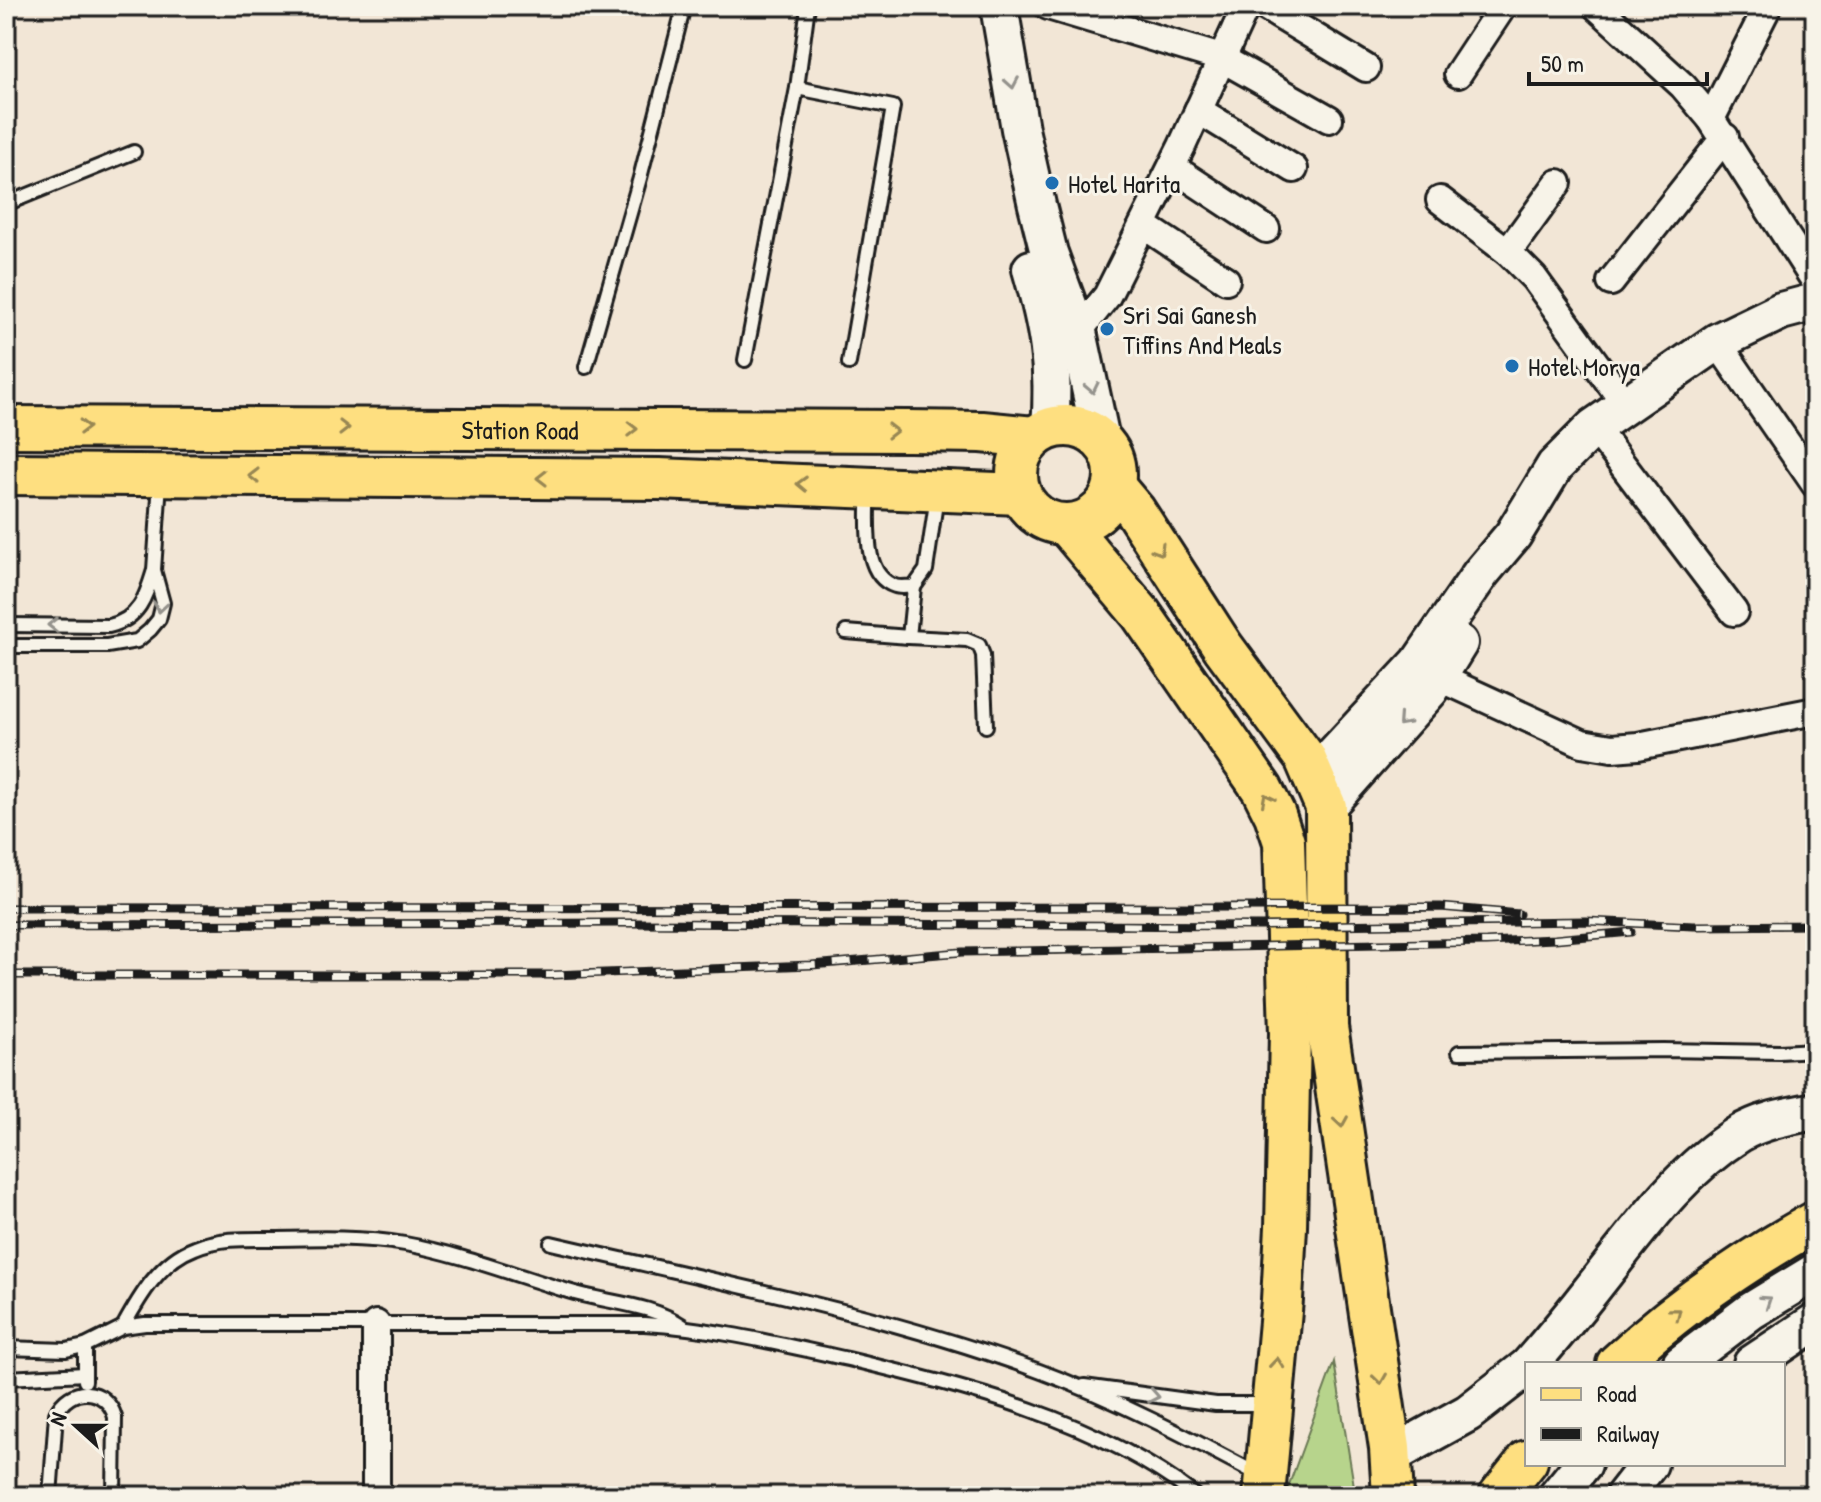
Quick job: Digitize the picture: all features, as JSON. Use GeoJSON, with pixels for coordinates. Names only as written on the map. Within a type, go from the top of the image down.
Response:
{"type":"FeatureCollection","features":[{"type":"Feature","properties":{"kind":"main road"},"geometry":{"type":"LineString","coordinates":[[975,6],[996,136],[1049,337],[1053,391],[1042,433]]}},
{"type":"Feature","properties":{"kind":"main road"},"geometry":{"type":"LineString","coordinates":[[999,6],[1020,129],[1049,253],[1078,332],[1101,439],[1113,461],[1114,486],[1105,506],[1088,520],[1066,525],[1047,521],[1030,511],[1020,494],[1016,473],[1022,453],[1042,433],[1068,425],[1086,430],[1101,439]]}},
{"type":"Feature","properties":{"kind":"main road"},"geometry":{"type":"LineString","coordinates":[[1322,808],[1481,573],[1513,535],[1555,466],[1594,427],[1717,342],[1781,311],[1815,302]]}},
{"type":"Feature","properties":{"kind":"main road","name":"Station Road"},"geometry":{"type":"LineString","coordinates":[[6,427],[1042,433]]}},
{"type":"Feature","properties":{"kind":"main road","name":"Station Road"},"geometry":{"type":"LineString","coordinates":[[6,474],[659,479],[1020,494]]}},
{"type":"Feature","properties":{"kind":"main road"},"geometry":{"type":"LineString","coordinates":[[1114,486],[1135,511],[1223,647],[1305,758],[1322,808],[1327,1027],[1390,1456],[1393,1496]]}},
{"type":"Feature","properties":{"kind":"main road"},"geometry":{"type":"LineString","coordinates":[[1066,525],[1141,614],[1254,777],[1275,815],[1284,842],[1290,1063],[1283,1286],[1265,1488]]}},
{"type":"Feature","properties":{"kind":"main road"},"geometry":{"type":"LineString","coordinates":[[1322,808],[1430,690],[1500,576],[1513,535]]}},
{"type":"Feature","properties":{"kind":"main road"},"geometry":{"type":"LineString","coordinates":[[1531,1362],[1572,1316],[1651,1213],[1683,1180],[1740,1133],[1772,1120],[1815,1111]]}},
{"type":"Feature","properties":{"kind":"main road"},"geometry":{"type":"LineString","coordinates":[[1619,1362],[1710,1287],[1744,1263],[1815,1222]]}},
{"type":"Feature","properties":{"kind":"main road"},"geometry":{"type":"LineString","coordinates":[[1684,1362],[1751,1311],[1815,1272]]}},
{"type":"Feature","properties":{"kind":"main road"},"geometry":{"type":"LineString","coordinates":[[1755,1362],[1815,1322]]}},
{"type":"Feature","properties":{"kind":"main road"},"geometry":{"type":"LineString","coordinates":[[1390,1456],[1468,1413],[1525,1367]]}},
{"type":"Feature","properties":{"kind":"main road"},"geometry":{"type":"LineString","coordinates":[[1499,1496],[1525,1464]]}},
{"type":"Feature","properties":{"kind":"main road"},"geometry":{"type":"LineString","coordinates":[[1557,1496],[1581,1466]]}},
{"type":"Feature","properties":{"kind":"main road"},"geometry":{"type":"LineString","coordinates":[[1624,1496],[1647,1466]]}},
{"type":"Feature","properties":{"kind":"street"},"geometry":{"type":"LineString","coordinates":[[1048,6],[1221,58],[1329,119]]}},
{"type":"Feature","properties":{"kind":"street"},"geometry":{"type":"LineString","coordinates":[[1078,332],[1107,296],[1172,167],[1246,6]]}},
{"type":"Feature","properties":{"kind":"street"},"geometry":{"type":"LineString","coordinates":[[1264,6],[1366,68]]}},
{"type":"Feature","properties":{"kind":"street"},"geometry":{"type":"LineString","coordinates":[[1458,74],[1503,6]]}},
{"type":"Feature","properties":{"kind":"street"},"geometry":{"type":"LineString","coordinates":[[1611,282],[1718,128],[1768,6]]}},
{"type":"Feature","properties":{"kind":"street"},"geometry":{"type":"LineString","coordinates":[[1610,10],[1683,86],[1718,128],[1815,281]]}},
{"type":"Feature","properties":{"kind":"street"},"geometry":{"type":"LineString","coordinates":[[1198,110],[1294,169]]}},
{"type":"Feature","properties":{"kind":"street"},"geometry":{"type":"LineString","coordinates":[[1172,167],[1266,229]]}},
{"type":"Feature","properties":{"kind":"street"},"geometry":{"type":"LineString","coordinates":[[1508,252],[1558,183]]}},
{"type":"Feature","properties":{"kind":"street"},"geometry":{"type":"LineString","coordinates":[[1440,200],[1508,252],[1534,278],[1625,404]]}},
{"type":"Feature","properties":{"kind":"street"},"geometry":{"type":"LineString","coordinates":[[1143,225],[1226,280]]}},
{"type":"Feature","properties":{"kind":"street"},"geometry":{"type":"LineString","coordinates":[[1717,342],[1815,484]]}},
{"type":"Feature","properties":{"kind":"street"},"geometry":{"type":"LineString","coordinates":[[1594,427],[1734,612]]}},
{"type":"Feature","properties":{"kind":"street"},"geometry":{"type":"LineString","coordinates":[[1438,677],[1582,743],[1612,748],[1638,746],[1815,711]]}},
{"type":"Feature","properties":{"kind":"street"},"geometry":{"type":"LineString","coordinates":[[376,1324],[376,1496]]}},
{"type":"Feature","properties":{"kind":"lane"},"geometry":{"type":"LineString","coordinates":[[586,367],[640,178],[684,6]]}},
{"type":"Feature","properties":{"kind":"lane"},"geometry":{"type":"LineString","coordinates":[[745,360],[797,88],[808,6]]}},
{"type":"Feature","properties":{"kind":"lane"},"geometry":{"type":"LineString","coordinates":[[797,88],[893,107],[849,363]]}},
{"type":"Feature","properties":{"kind":"lane"},"geometry":{"type":"LineString","coordinates":[[6,204],[134,152]]}},
{"type":"Feature","properties":{"kind":"lane"},"geometry":{"type":"LineString","coordinates":[[6,625],[109,626],[122,623],[138,611],[154,570],[161,475]]}},
{"type":"Feature","properties":{"kind":"lane"},"geometry":{"type":"LineString","coordinates":[[867,486],[870,551],[877,572],[895,586],[914,587]]}},
{"type":"Feature","properties":{"kind":"lane"},"geometry":{"type":"LineString","coordinates":[[909,637],[914,587],[926,570],[938,490]]}},
{"type":"Feature","properties":{"kind":"lane"},"geometry":{"type":"LineString","coordinates":[[6,646],[107,646],[137,641],[159,619],[163,603],[154,570]]}},
{"type":"Feature","properties":{"kind":"lane"},"geometry":{"type":"LineString","coordinates":[[846,632],[967,640],[979,645],[983,655],[986,726]]}},
{"type":"Feature","properties":{"kind":"lane"},"geometry":{"type":"LineString","coordinates":[[1459,1052],[1815,1050]]}},
{"type":"Feature","properties":{"kind":"lane"},"geometry":{"type":"LineString","coordinates":[[123,1327],[154,1278],[175,1258],[193,1248],[216,1241],[286,1238],[353,1239],[423,1248],[568,1291],[667,1315],[683,1326]]}},
{"type":"Feature","properties":{"kind":"lane"},"geometry":{"type":"LineString","coordinates":[[551,1243],[838,1310],[1002,1359],[1077,1386],[1183,1435],[1265,1488]]}},
{"type":"Feature","properties":{"kind":"lane"},"geometry":{"type":"LineString","coordinates":[[6,1348],[66,1350],[85,1346],[123,1327],[145,1324],[683,1326],[727,1332],[922,1376],[989,1397],[1056,1420],[1132,1453],[1164,1471],[1196,1496]]}},
{"type":"Feature","properties":{"kind":"lane"},"geometry":{"type":"LineString","coordinates":[[85,1346],[85,1392]]}},
{"type":"Feature","properties":{"kind":"lane"},"geometry":{"type":"LineString","coordinates":[[6,1378],[85,1374]]}},
{"type":"Feature","properties":{"kind":"lane"},"geometry":{"type":"LineString","coordinates":[[1077,1386],[1216,1404],[1273,1404]]}},
{"type":"Feature","properties":{"kind":"lane"},"geometry":{"type":"LineString","coordinates":[[50,1496],[56,1414],[69,1396],[85,1392],[106,1401],[115,1417],[114,1496]]}},
{"type":"Feature","properties":{"kind":"green space"},"geometry":{"type":"Polygon","coordinates":[[[1334,1362],[1354,1486],[1286,1493],[1334,1362]]]}},
{"type":"Feature","properties":{"kind":"railway"},"geometry":{"type":"LineString","coordinates":[[6,908],[1441,907],[1519,914]]}},
{"type":"Feature","properties":{"kind":"railway"},"geometry":{"type":"LineString","coordinates":[[6,925],[627,923],[1261,926],[1586,921],[1694,926],[1815,925]]}},
{"type":"Feature","properties":{"kind":"railway"},"geometry":{"type":"LineString","coordinates":[[6,975],[553,975],[812,965],[962,952],[1486,942],[1631,932]]}},
{"type":"Feature","properties":{"kind":"place","name":"Hotel Harita"},"geometry":{"type":"Point","coordinates":[1052,183]}},
{"type":"Feature","properties":{"kind":"place","name":"Sri Sai Ganesh Tiffins And Meals"},"geometry":{"type":"Point","coordinates":[1107,329]}},
{"type":"Feature","properties":{"kind":"place","name":"Hotel Morya"},"geometry":{"type":"Point","coordinates":[1512,366]}}]}
